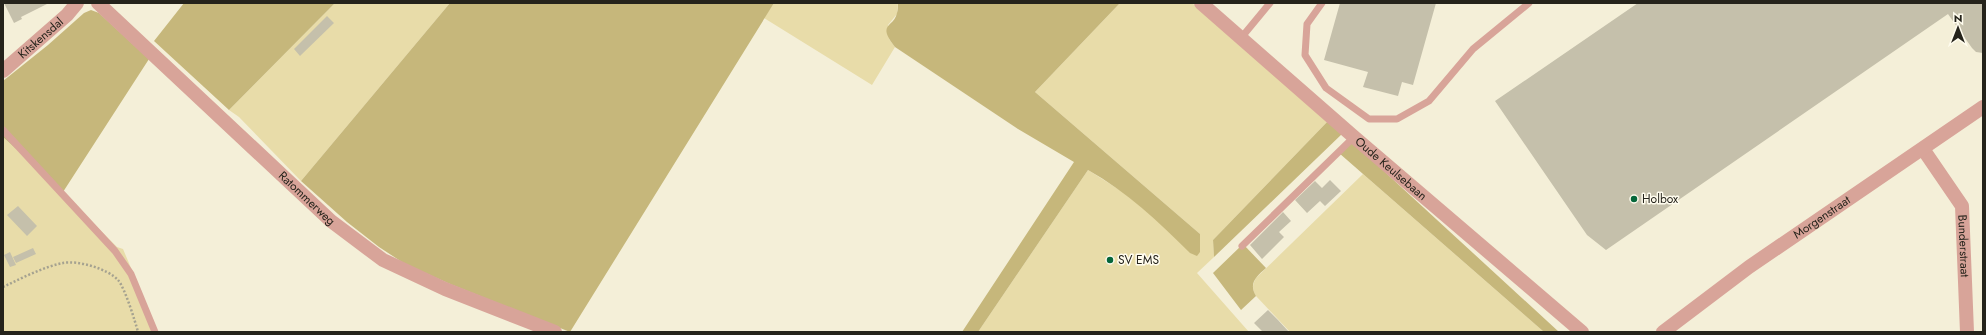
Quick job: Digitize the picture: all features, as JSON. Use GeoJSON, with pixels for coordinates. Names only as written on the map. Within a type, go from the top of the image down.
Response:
{"type":"FeatureCollection","features":[{"type":"Feature","properties":{"kind":"street","name":"Kitskensdal"},"geometry":{"type":"LineString","coordinates":[[3,71],[67,15],[77,3]]}},
{"type":"Feature","properties":{"kind":"street","name":"Ratommerweg"},"geometry":{"type":"LineString","coordinates":[[98,3],[331,221],[383,260],[445,289],[556,332]]}},
{"type":"Feature","properties":{"kind":"street","name":"Oude Keulsebaan"},"geometry":{"type":"LineString","coordinates":[[1201,3],[1354,137],[1582,332]]}},
{"type":"Feature","properties":{"kind":"street","name":"Morgenstraat"},"geometry":{"type":"LineString","coordinates":[[1663,332],[1749,267],[1983,107]]}},
{"type":"Feature","properties":{"kind":"street","name":"Bunderstraat"},"geometry":{"type":"LineString","coordinates":[[1923,148],[1962,206],[1966,332]]}},
{"type":"Feature","properties":{"kind":"lane"},"geometry":{"type":"LineString","coordinates":[[1241,38],[1270,3]]}},
{"type":"Feature","properties":{"kind":"lane"},"geometry":{"type":"LineString","coordinates":[[1322,3],[1307,24],[1306,55],[1326,88],[1368,119],[1397,119],[1429,101],[1473,49],[1529,3]]}},
{"type":"Feature","properties":{"kind":"lane"},"geometry":{"type":"LineString","coordinates":[[3,130],[115,251],[137,286],[154,332]]}},
{"type":"Feature","properties":{"kind":"lane"},"geometry":{"type":"LineString","coordinates":[[1242,246],[1354,137]]}},
{"type":"Feature","properties":{"kind":"path"},"geometry":{"type":"LineString","coordinates":[[3,287],[39,271],[64,263],[89,264],[118,280],[134,317],[138,332]]}},
{"type":"Feature","properties":{"kind":"shaded area"},"geometry":{"type":"Polygon","coordinates":[[[184,3],[335,3],[229,110],[154,41],[184,3]]]}},
{"type":"Feature","properties":{"kind":"shaded area"},"geometry":{"type":"Polygon","coordinates":[[[335,3],[450,3],[301,181],[239,117],[229,110],[335,3]]]}},
{"type":"Feature","properties":{"kind":"shaded area"},"geometry":{"type":"Polygon","coordinates":[[[450,3],[774,3],[570,332],[450,284],[405,264],[379,247],[347,222],[301,181],[450,3]]]}},
{"type":"Feature","properties":{"kind":"shaded area"},"geometry":{"type":"Polygon","coordinates":[[[774,3],[898,3],[897,14],[888,25],[889,39],[895,47],[872,85],[764,18],[774,3]]]}},
{"type":"Feature","properties":{"kind":"shaded area"},"geometry":{"type":"Polygon","coordinates":[[[898,3],[1120,3],[1035,92],[1200,234],[1200,252],[1197,256],[1190,253],[1154,218],[1129,197],[1088,170],[978,332],[962,332],[1074,162],[1018,129],[895,47],[886,30],[895,18],[898,11],[898,3]]]}},
{"type":"Feature","properties":{"kind":"shaded area"},"geometry":{"type":"Polygon","coordinates":[[[1120,3],[1192,3],[1328,121],[1213,240],[1214,257],[1197,273],[1249,332],[978,332],[1088,170],[1126,194],[1154,217],[1200,234],[1035,92],[1120,3]]]}},
{"type":"Feature","properties":{"kind":"shaded area"},"geometry":{"type":"Polygon","coordinates":[[[91,10],[99,13],[149,59],[63,192],[3,137],[3,81],[48,45],[84,13],[91,10]]]}},
{"type":"Feature","properties":{"kind":"shaded area"},"geometry":{"type":"Polygon","coordinates":[[[1328,121],[1343,133],[1214,257],[1213,240],[1328,121]]]}},
{"type":"Feature","properties":{"kind":"shaded area"},"geometry":{"type":"Polygon","coordinates":[[[3,137],[55,185],[117,247],[123,249],[158,332],[3,332],[3,137]]]}},
{"type":"Feature","properties":{"kind":"shaded area"},"geometry":{"type":"Polygon","coordinates":[[[1350,140],[1559,332],[1544,332],[1339,153],[1350,140]]]}},
{"type":"Feature","properties":{"kind":"shaded area"},"geometry":{"type":"Polygon","coordinates":[[[1363,174],[1544,332],[1290,332],[1256,296],[1253,287],[1255,280],[1363,174]]]}},
{"type":"Feature","properties":{"kind":"shaded area"},"geometry":{"type":"Polygon","coordinates":[[[1243,244],[1266,268],[1257,277],[1253,284],[1256,296],[1241,310],[1213,273],[1243,244]]]}},
{"type":"Feature","properties":{"kind":"building"},"geometry":{"type":"Polygon","coordinates":[[[4,3],[49,3],[21,17],[22,19],[14,23],[4,3]]]}},
{"type":"Feature","properties":{"kind":"building"},"geometry":{"type":"Polygon","coordinates":[[[1340,3],[1436,3],[1413,85],[1402,82],[1398,96],[1363,87],[1368,72],[1324,60],[1340,3]]]}},
{"type":"Feature","properties":{"kind":"building"},"geometry":{"type":"Polygon","coordinates":[[[1638,3],[1983,3],[1983,53],[1976,52],[1972,48],[1948,14],[1606,250],[1587,235],[1495,101],[1638,3]]]}},
{"type":"Feature","properties":{"kind":"building"},"geometry":{"type":"Polygon","coordinates":[[[327,16],[334,23],[300,56],[294,49],[327,16]]]}},
{"type":"Feature","properties":{"kind":"building"},"geometry":{"type":"Polygon","coordinates":[[[1330,180],[1341,191],[1325,206],[1320,201],[1307,213],[1295,200],[1315,181],[1322,188],[1330,180]]]}},
{"type":"Feature","properties":{"kind":"building"},"geometry":{"type":"Polygon","coordinates":[[[18,206],[37,226],[27,236],[7,215],[18,206]]]}},
{"type":"Feature","properties":{"kind":"building"},"geometry":{"type":"Polygon","coordinates":[[[1283,212],[1291,221],[1279,232],[1284,237],[1262,259],[1250,245],[1283,212]]]}},
{"type":"Feature","properties":{"kind":"building"},"geometry":{"type":"Polygon","coordinates":[[[33,248],[36,254],[16,263],[13,257],[33,248]]]}},
{"type":"Feature","properties":{"kind":"building"},"geometry":{"type":"Polygon","coordinates":[[[10,252],[16,265],[10,267],[4,255],[10,252]]]}},
{"type":"Feature","properties":{"kind":"building"},"geometry":{"type":"Polygon","coordinates":[[[1268,310],[1289,332],[1263,332],[1254,323],[1268,310]]]}},
{"type":"Feature","properties":{"kind":"place","name":"Holbox"},"geometry":{"type":"Point","coordinates":[1634,199]}},
{"type":"Feature","properties":{"kind":"place","name":"SV EMS"},"geometry":{"type":"Point","coordinates":[1110,260]}}]}
